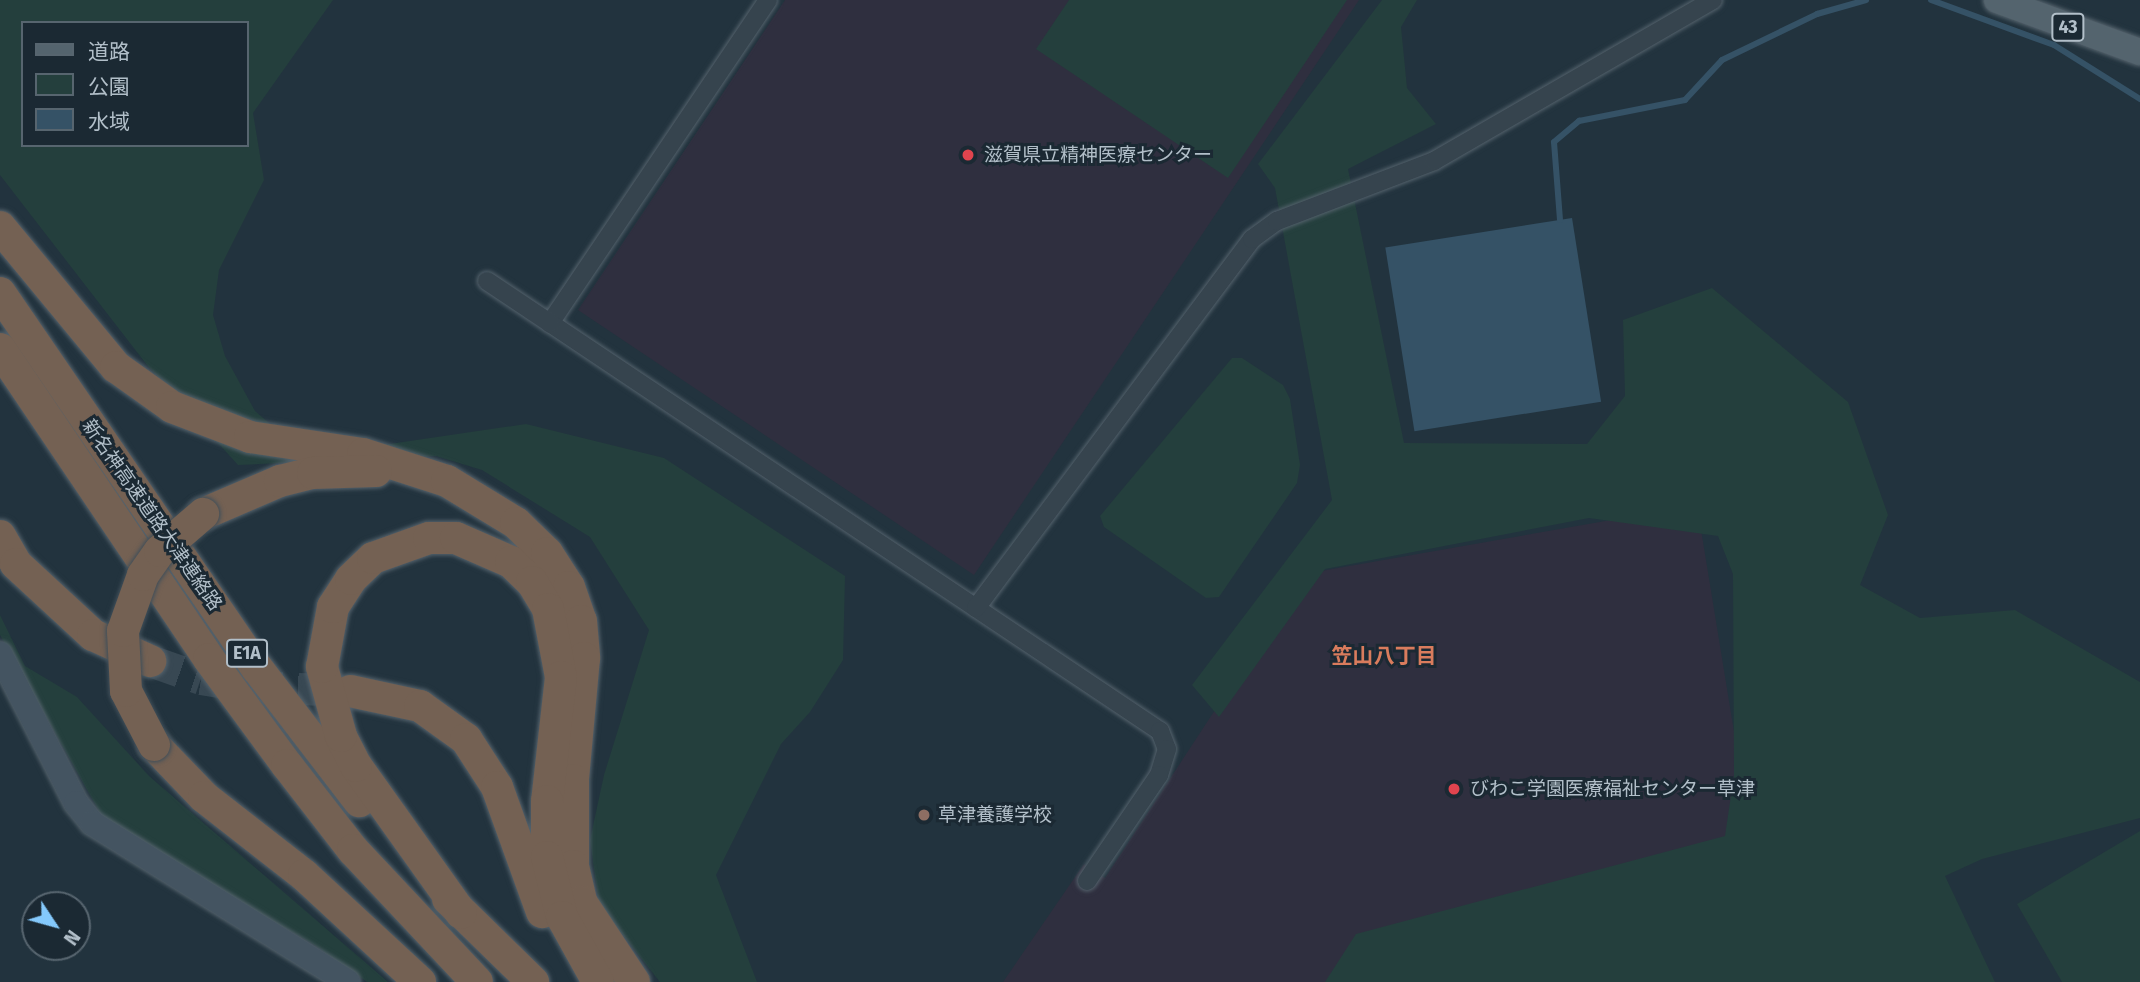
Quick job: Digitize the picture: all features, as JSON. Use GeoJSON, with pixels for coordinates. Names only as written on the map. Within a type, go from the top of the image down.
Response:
{"type":"FeatureCollection","features":[{"type":"Feature","properties":{"kind":"highway"},"geometry":{"type":"LineString","coordinates":[[0,227],[116,367],[172,407],[250,438],[363,454],[447,481],[516,523],[547,553],[569,587],[581,621],[584,658],[573,779],[573,866],[581,902],[634,982]]}},
{"type":"Feature","properties":{"kind":"highway","name":"新名神高速道路大津連絡路"},"geometry":{"type":"LineString","coordinates":[[0,293],[302,729],[364,807],[461,914],[533,982]]}},
{"type":"Feature","properties":{"kind":"highway","name":"新名神高速道路大津連絡路"},"geometry":{"type":"LineString","coordinates":[[0,348],[209,659],[287,765],[353,850],[477,982]]}},
{"type":"Feature","properties":{"kind":"highway"},"geometry":{"type":"LineString","coordinates":[[419,982],[303,875],[204,797],[154,745],[126,691],[123,631],[143,575],[160,551],[203,514],[239,495],[313,473],[352,470],[447,481]]}},
{"type":"Feature","properties":{"kind":"highway"},"geometry":{"type":"LineString","coordinates":[[0,536],[16,564],[84,627],[149,661]]}},
{"type":"Feature","properties":{"kind":"highway"},"geometry":{"type":"LineString","coordinates":[[461,914],[356,765],[333,714],[322,667],[332,607],[351,579],[373,558],[401,544],[429,538],[456,538],[511,562],[532,582],[548,609],[561,677],[547,801],[547,857],[562,917],[598,982]]}},
{"type":"Feature","properties":{"kind":"highway"},"geometry":{"type":"LineString","coordinates":[[350,691],[420,706],[466,739],[497,787],[547,922],[591,982]]}},
{"type":"Feature","properties":{"kind":"main road","name":"43"},"geometry":{"type":"LineString","coordinates":[[1997,0],[2140,52]]}},
{"type":"Feature","properties":{"kind":"street"},"geometry":{"type":"LineString","coordinates":[[550,323],[768,0]]}},
{"type":"Feature","properties":{"kind":"street"},"geometry":{"type":"LineString","coordinates":[[976,608],[1252,239],[1277,221],[1434,161],[1713,0]]}},
{"type":"Feature","properties":{"kind":"street"},"geometry":{"type":"LineString","coordinates":[[487,281],[1160,731],[1167,749],[1159,775],[1087,881]]}},
{"type":"Feature","properties":{"kind":"street"},"geometry":{"type":"LineString","coordinates":[[0,654],[76,803],[92,823],[348,982]]}},
{"type":"Feature","properties":{"kind":"shaded area","name":"滋賀県立精神医療センター"},"geometry":{"type":"Polygon","coordinates":[[[785,0],[1359,0],[974,575],[578,310],[785,0]]]}},
{"type":"Feature","properties":{"kind":"shaded area","name":"びわこ学園医療福祉センター草津"},"geometry":{"type":"Polygon","coordinates":[[[1697,505],[1753,848],[1355,982],[1003,982],[1084,864],[1105,878],[1304,574],[1697,505]]]}},
{"type":"Feature","properties":{"kind":"green space"},"geometry":{"type":"Polygon","coordinates":[[[0,0],[333,0],[253,113],[264,180],[219,270],[213,315],[225,356],[255,411],[308,456],[526,424],[664,458],[845,576],[843,660],[810,712],[781,744],[716,875],[757,982],[660,982],[599,905],[590,840],[604,775],[649,630],[590,537],[482,470],[436,456],[238,465],[147,365],[0,175],[0,0]]]}},
{"type":"Feature","properties":{"kind":"green space"},"geometry":{"type":"Polygon","coordinates":[[[1069,0],[1347,0],[1228,178],[1036,49],[1069,0]]]}},
{"type":"Feature","properties":{"kind":"green space"},"geometry":{"type":"Polygon","coordinates":[[[1382,0],[1417,0],[1401,27],[1407,88],[1436,124],[1348,169],[1404,443],[1587,444],[1625,396],[1623,320],[1712,288],[1848,402],[1888,515],[1860,585],[1920,618],[2015,610],[2140,682],[2140,818],[1982,859],[1945,876],[1995,982],[1325,982],[1356,934],[1725,836],[1734,775],[1733,574],[1718,536],[1589,518],[1325,569],[1219,717],[1192,685],[1332,500],[1275,188],[1258,164],[1382,0]]]}},
{"type":"Feature","properties":{"kind":"green space"},"geometry":{"type":"Polygon","coordinates":[[[1232,358],[1242,358],[1283,385],[1290,399],[1300,465],[1297,483],[1219,597],[1206,598],[1104,527],[1100,516],[1232,358]]]}},
{"type":"Feature","properties":{"kind":"green space"},"geometry":{"type":"Polygon","coordinates":[[[0,615],[25,666],[77,697],[149,776],[388,982],[367,982],[313,944],[146,849],[103,818],[0,635],[0,615]]]}},
{"type":"Feature","properties":{"kind":"green space"},"geometry":{"type":"Polygon","coordinates":[[[2140,831],[2140,982],[2062,982],[2017,904],[2140,831]]]}},
{"type":"Feature","properties":{"kind":"water"},"geometry":{"type":"Polygon","coordinates":[[[1572,218],[1601,402],[1414,431],[1385,248],[1572,218]]]}},
{"type":"Feature","properties":{"kind":"waterway"},"geometry":{"type":"LineString","coordinates":[[1560,220],[1554,142],[1579,121],[1685,100],[1722,60],[1817,14],[1866,0]]}},
{"type":"Feature","properties":{"kind":"waterway"},"geometry":{"type":"LineString","coordinates":[[1931,0],[2054,45],[2140,99]]}},
{"type":"Feature","properties":{"kind":"tunnel"},"geometry":{"type":"LineString","coordinates":[[150,661],[201,679],[250,687],[350,691]]}},
{"type":"Feature","properties":{"kind":"place","name":"滋賀県立精神医療センター"},"geometry":{"type":"Point","coordinates":[968,155]}},
{"type":"Feature","properties":{"kind":"place","name":"びわこ学園医療福祉センター草津"},"geometry":{"type":"Point","coordinates":[1454,789]}},
{"type":"Feature","properties":{"kind":"place","name":"草津養護学校"},"geometry":{"type":"Point","coordinates":[924,815]}},
{"type":"Feature","properties":{"kind":"district","name":"笠山八丁目"},"geometry":{"type":"Point","coordinates":[1384,656]}}]}
